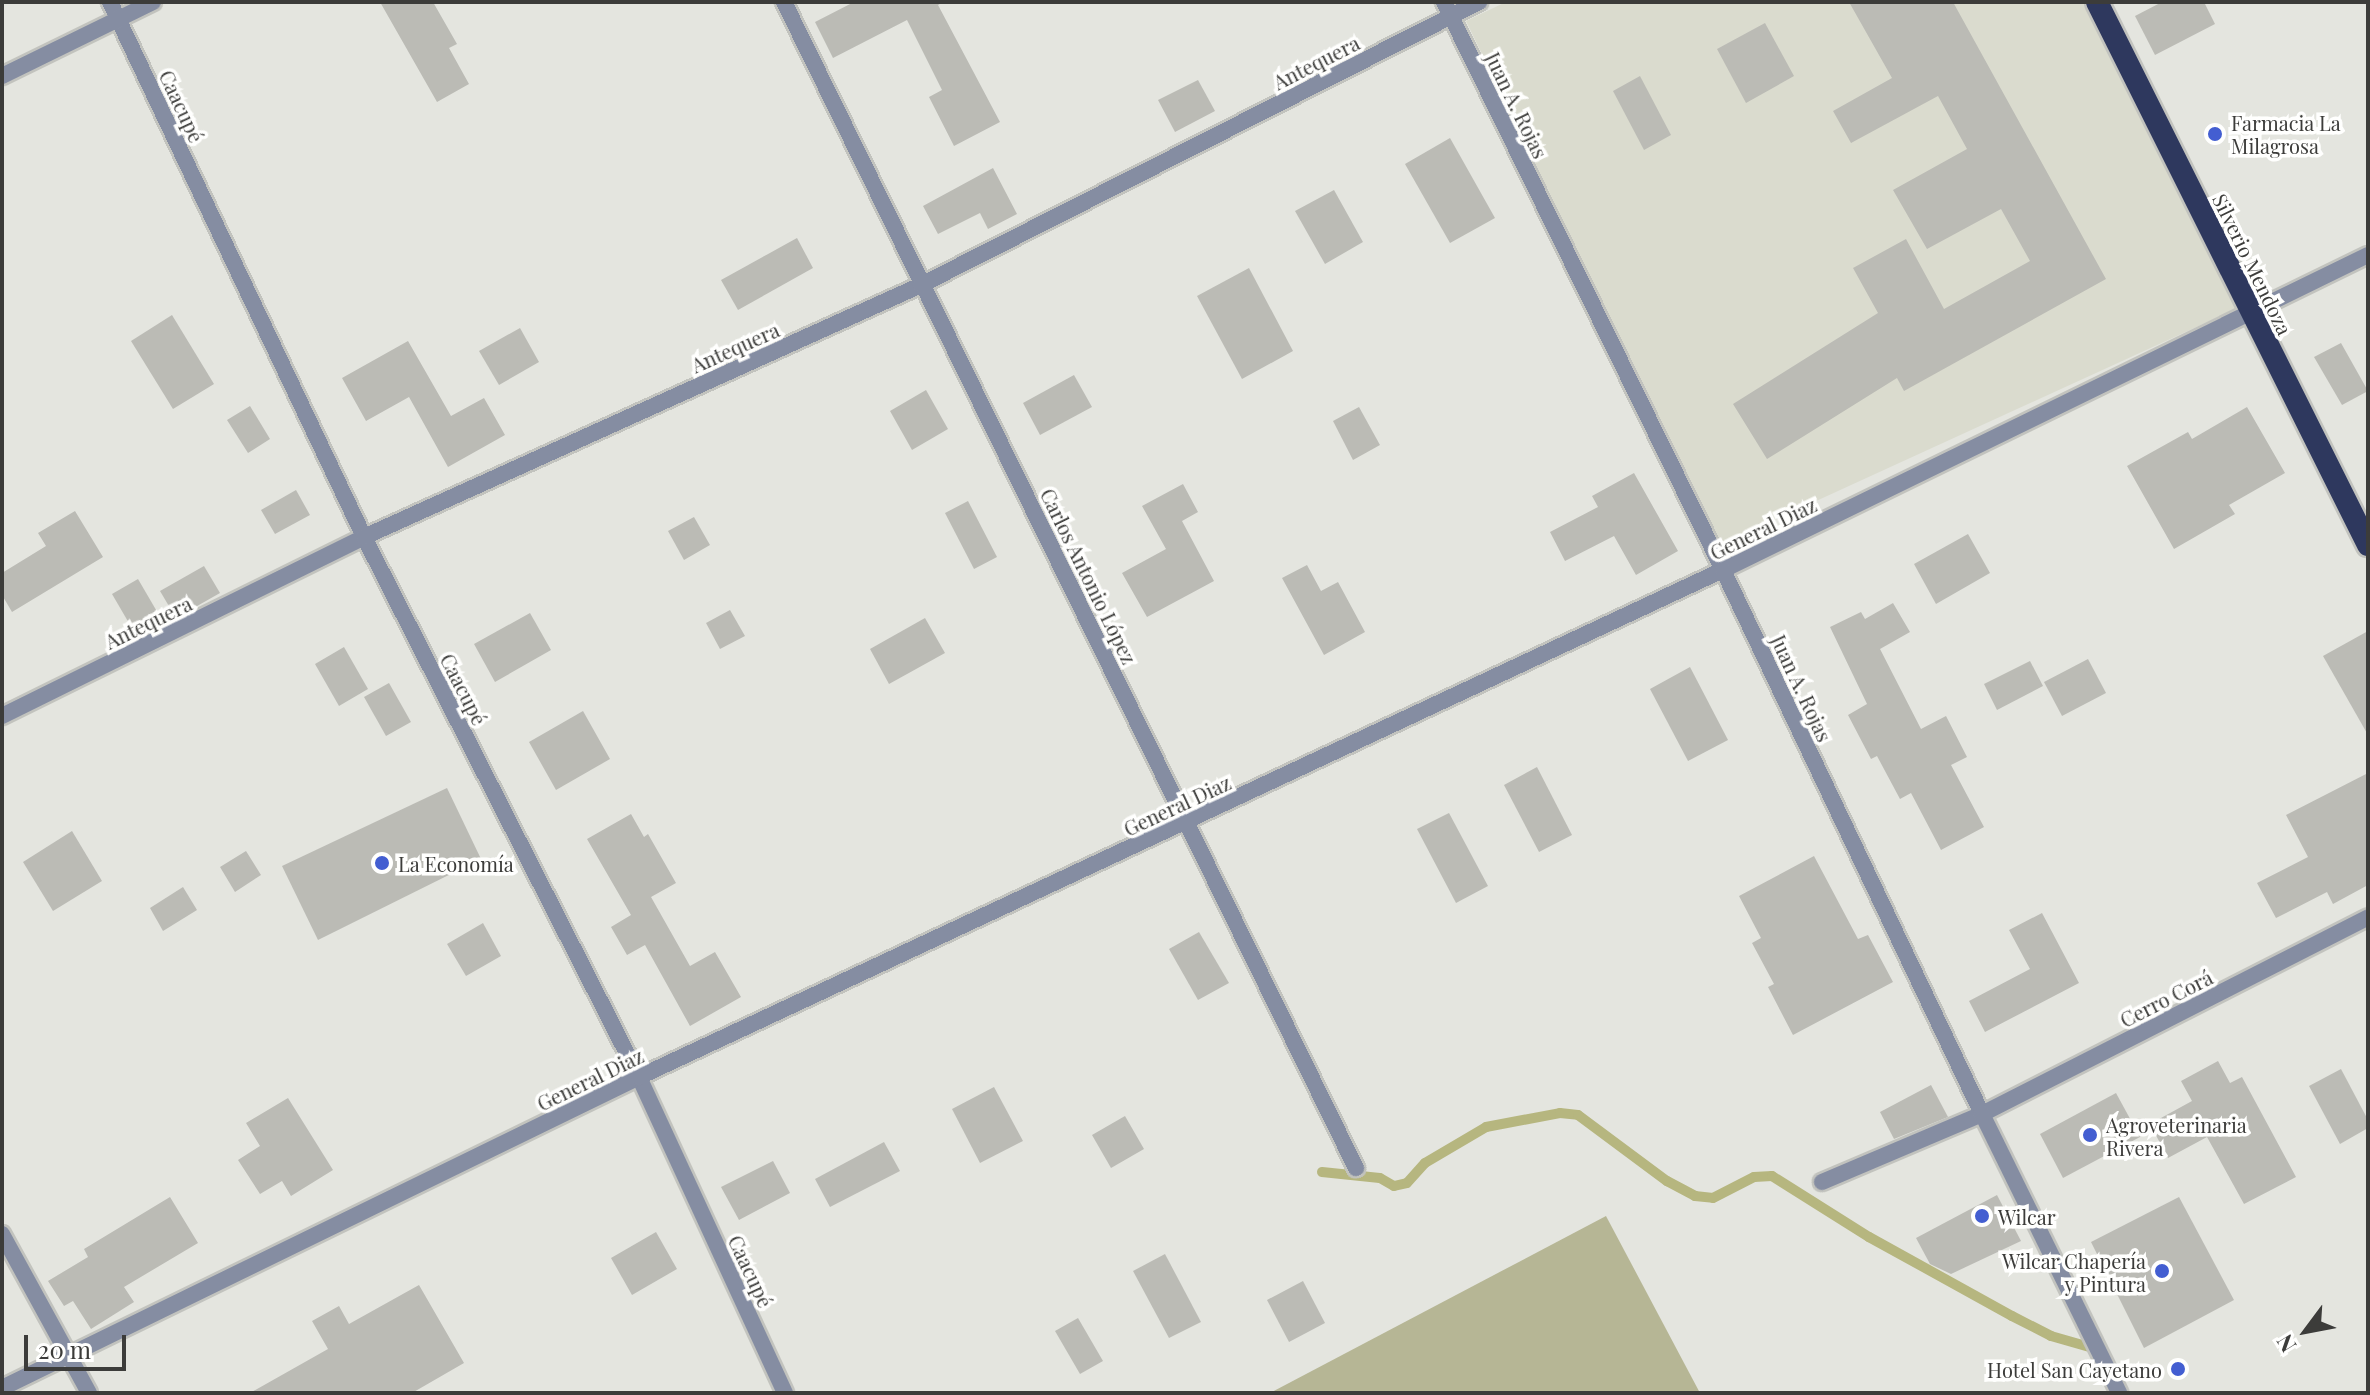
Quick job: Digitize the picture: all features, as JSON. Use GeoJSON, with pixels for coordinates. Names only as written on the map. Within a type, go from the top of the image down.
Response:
{"type":"FeatureCollection","features":[{"type":"Feature","properties":{"kind":"highway","name":"Silverio Mendoza"},"geometry":{"type":"LineString","coordinates":[[2097,2],[2368,545]]}},
{"type":"Feature","properties":{"kind":"street","name":"Caacupé"},"geometry":{"type":"LineString","coordinates":[[110,2],[364,537],[639,1077],[785,1393]]}},
{"type":"Feature","properties":{"kind":"street"},"geometry":{"type":"LineString","coordinates":[[2,76],[153,2]]}},
{"type":"Feature","properties":{"kind":"street","name":"Carlos Antonio López"},"geometry":{"type":"LineString","coordinates":[[784,2],[921,285],[1189,821],[1356,1168]]}},
{"type":"Feature","properties":{"kind":"street","name":"Antequera"},"geometry":{"type":"LineString","coordinates":[[2,716],[364,537],[921,285],[1447,9],[1479,2]]}},
{"type":"Feature","properties":{"kind":"street","name":"Juan A. Rojas"},"geometry":{"type":"LineString","coordinates":[[1447,9],[1723,570],[1982,1114],[2119,1393]]}},
{"type":"Feature","properties":{"kind":"street","name":"General Diaz"},"geometry":{"type":"LineString","coordinates":[[2,1388],[639,1077],[1723,570],[2368,255]]}},
{"type":"Feature","properties":{"kind":"street","name":"Cerro Corá"},"geometry":{"type":"LineString","coordinates":[[1822,1182],[1982,1114],[2368,917]]}},
{"type":"Feature","properties":{"kind":"street"},"geometry":{"type":"LineString","coordinates":[[2,1234],[89,1393]]}},
{"type":"Feature","properties":{"kind":"shaded area"},"geometry":{"type":"Polygon","coordinates":[[[1506,2],[2086,2],[2238,308],[1720,545],[1466,21],[1506,2]]]}},
{"type":"Feature","properties":{"kind":"green space"},"geometry":{"type":"Polygon","coordinates":[[[1606,1216],[1700,1393],[1270,1393],[1606,1216]]]}},
{"type":"Feature","properties":{"kind":"building"},"geometry":{"type":"Polygon","coordinates":[[[380,2],[433,2],[457,44],[449,48],[469,84],[437,102],[380,2]]]}},
{"type":"Feature","properties":{"kind":"building"},"geometry":{"type":"Polygon","coordinates":[[[854,2],[943,2],[938,5],[1000,122],[954,146],[929,97],[942,90],[907,20],[833,58],[815,22],[854,2]]]}},
{"type":"Feature","properties":{"kind":"building"},"geometry":{"type":"Polygon","coordinates":[[[1849,2],[1953,2],[2106,279],[1904,391],[1897,378],[1767,459],[1733,404],[1878,313],[1853,268],[1906,239],[1944,309],[2030,261],[2001,209],[1927,249],[1893,190],[1967,149],[1938,96],[1851,143],[1833,111],[1892,78],[1849,2]]]}},
{"type":"Feature","properties":{"kind":"building"},"geometry":{"type":"Polygon","coordinates":[[[2162,2],[2204,2],[2215,24],[2155,55],[2135,16],[2162,2]]]}},
{"type":"Feature","properties":{"kind":"building"},"geometry":{"type":"Polygon","coordinates":[[[1765,23],[1794,76],[1746,103],[1717,49],[1765,23]]]}},
{"type":"Feature","properties":{"kind":"building"},"geometry":{"type":"Polygon","coordinates":[[[1640,76],[1671,135],[1644,150],[1613,91],[1640,76]]]}},
{"type":"Feature","properties":{"kind":"building"},"geometry":{"type":"Polygon","coordinates":[[[1198,80],[1215,111],[1175,132],[1158,100],[1198,80]]]}},
{"type":"Feature","properties":{"kind":"building"},"geometry":{"type":"Polygon","coordinates":[[[1450,138],[1495,218],[1450,243],[1405,164],[1450,138]]]}},
{"type":"Feature","properties":{"kind":"building"},"geometry":{"type":"Polygon","coordinates":[[[993,168],[1017,214],[988,229],[980,213],[938,234],[923,206],[993,168]]]}},
{"type":"Feature","properties":{"kind":"building"},"geometry":{"type":"Polygon","coordinates":[[[1334,190],[1363,242],[1325,264],[1295,211],[1334,190]]]}},
{"type":"Feature","properties":{"kind":"building"},"geometry":{"type":"Polygon","coordinates":[[[797,238],[813,268],[738,310],[721,280],[797,238]]]}},
{"type":"Feature","properties":{"kind":"building"},"geometry":{"type":"Polygon","coordinates":[[[1249,268],[1293,351],[1242,379],[1197,296],[1249,268]]]}},
{"type":"Feature","properties":{"kind":"building"},"geometry":{"type":"Polygon","coordinates":[[[172,315],[214,384],[173,409],[131,341],[172,315]]]}},
{"type":"Feature","properties":{"kind":"building"},"geometry":{"type":"Polygon","coordinates":[[[520,328],[539,362],[499,385],[479,351],[520,328]]]}},
{"type":"Feature","properties":{"kind":"building"},"geometry":{"type":"Polygon","coordinates":[[[408,341],[451,416],[484,398],[505,435],[448,467],[409,397],[366,421],[342,378],[408,341]]]}},
{"type":"Feature","properties":{"kind":"building"},"geometry":{"type":"Polygon","coordinates":[[[2341,343],[2368,391],[2342,405],[2314,357],[2341,343]]]}},
{"type":"Feature","properties":{"kind":"building"},"geometry":{"type":"Polygon","coordinates":[[[1074,375],[1092,407],[1040,435],[1023,403],[1074,375]]]}},
{"type":"Feature","properties":{"kind":"building"},"geometry":{"type":"Polygon","coordinates":[[[926,390],[948,429],[912,450],[890,411],[926,390]]]}},
{"type":"Feature","properties":{"kind":"building"},"geometry":{"type":"Polygon","coordinates":[[[250,406],[270,439],[248,453],[227,420],[250,406]]]}},
{"type":"Feature","properties":{"kind":"building"},"geometry":{"type":"Polygon","coordinates":[[[1359,407],[1380,445],[1353,460],[1333,421],[1359,407]]]}},
{"type":"Feature","properties":{"kind":"building"},"geometry":{"type":"Polygon","coordinates":[[[2247,407],[2285,473],[2229,505],[2235,514],[2174,549],[2127,466],[2188,432],[2192,439],[2247,407]]]}},
{"type":"Feature","properties":{"kind":"building"},"geometry":{"type":"Polygon","coordinates":[[[1634,473],[1678,551],[1636,575],[1614,536],[1565,561],[1550,532],[1598,507],[1592,496],[1634,473]]]}},
{"type":"Feature","properties":{"kind":"building"},"geometry":{"type":"Polygon","coordinates":[[[1183,484],[1198,512],[1182,521],[1214,581],[1147,617],[1122,573],[1166,549],[1142,506],[1183,484]]]}},
{"type":"Feature","properties":{"kind":"building"},"geometry":{"type":"Polygon","coordinates":[[[296,490],[310,515],[275,534],[261,510],[296,490]]]}},
{"type":"Feature","properties":{"kind":"building"},"geometry":{"type":"Polygon","coordinates":[[[968,501],[997,557],[974,569],[945,513],[968,501]]]}},
{"type":"Feature","properties":{"kind":"building"},"geometry":{"type":"Polygon","coordinates":[[[75,511],[103,557],[12,612],[2,595],[2,573],[46,546],[38,533],[75,511]]]}},
{"type":"Feature","properties":{"kind":"building"},"geometry":{"type":"Polygon","coordinates":[[[694,517],[710,545],[684,560],[668,531],[694,517]]]}},
{"type":"Feature","properties":{"kind":"building"},"geometry":{"type":"Polygon","coordinates":[[[1968,534],[1990,573],[1936,604],[1914,564],[1968,534]]]}},
{"type":"Feature","properties":{"kind":"building"},"geometry":{"type":"Polygon","coordinates":[[[1307,565],[1321,591],[1338,582],[1365,632],[1324,655],[1282,578],[1307,565]]]}},
{"type":"Feature","properties":{"kind":"building"},"geometry":{"type":"Polygon","coordinates":[[[204,566],[220,593],[176,618],[160,591],[204,566]]]}},
{"type":"Feature","properties":{"kind":"building"},"geometry":{"type":"Polygon","coordinates":[[[138,579],[159,615],[133,630],[112,594],[138,579]]]}},
{"type":"Feature","properties":{"kind":"building"},"geometry":{"type":"Polygon","coordinates":[[[1893,603],[1910,632],[1880,649],[1921,729],[1946,716],[1967,757],[1951,765],[1984,827],[1941,850],[1911,793],[1900,799],[1877,756],[1871,759],[1848,715],[1867,704],[1830,627],[1861,612],[1865,619],[1893,603]]]}},
{"type":"Feature","properties":{"kind":"building"},"geometry":{"type":"Polygon","coordinates":[[[730,610],[745,636],[720,649],[706,623],[730,610]]]}},
{"type":"Feature","properties":{"kind":"building"},"geometry":{"type":"Polygon","coordinates":[[[530,613],[551,650],[495,682],[474,644],[530,613]]]}},
{"type":"Feature","properties":{"kind":"building"},"geometry":{"type":"Polygon","coordinates":[[[925,618],[945,653],[889,684],[870,649],[925,618]]]}},
{"type":"Feature","properties":{"kind":"building"},"geometry":{"type":"Polygon","coordinates":[[[2368,631],[2368,735],[2323,656],[2368,631]]]}},
{"type":"Feature","properties":{"kind":"building"},"geometry":{"type":"Polygon","coordinates":[[[344,647],[368,689],[339,706],[315,664],[344,647]]]}},
{"type":"Feature","properties":{"kind":"building"},"geometry":{"type":"Polygon","coordinates":[[[2088,659],[2106,693],[2062,716],[2044,682],[2088,659]]]}},
{"type":"Feature","properties":{"kind":"building"},"geometry":{"type":"Polygon","coordinates":[[[2030,661],[2043,686],[1997,710],[1984,684],[2030,661]]]}},
{"type":"Feature","properties":{"kind":"building"},"geometry":{"type":"Polygon","coordinates":[[[1690,667],[1728,740],[1688,761],[1650,689],[1690,667]]]}},
{"type":"Feature","properties":{"kind":"building"},"geometry":{"type":"Polygon","coordinates":[[[389,683],[411,722],[386,736],[364,697],[389,683]]]}},
{"type":"Feature","properties":{"kind":"building"},"geometry":{"type":"Polygon","coordinates":[[[583,711],[610,759],[556,790],[529,742],[583,711]]]}},
{"type":"Feature","properties":{"kind":"building"},"geometry":{"type":"Polygon","coordinates":[[[1537,767],[1572,835],[1539,852],[1504,785],[1537,767]]]}},
{"type":"Feature","properties":{"kind":"building"},"geometry":{"type":"Polygon","coordinates":[[[2368,773],[2368,885],[2333,904],[2327,892],[2276,918],[2257,883],[2308,857],[2286,815],[2368,773]]]}},
{"type":"Feature","properties":{"kind":"building","name":"La Economía"},"geometry":{"type":"Polygon","coordinates":[[[447,788],[481,859],[318,940],[282,866],[447,788]]]}},
{"type":"Feature","properties":{"kind":"building"},"geometry":{"type":"Polygon","coordinates":[[[1449,813],[1488,886],[1456,903],[1417,829],[1449,813]]]}},
{"type":"Feature","properties":{"kind":"building"},"geometry":{"type":"Polygon","coordinates":[[[631,814],[644,837],[648,834],[676,883],[651,897],[690,966],[715,952],[741,997],[690,1026],[645,945],[627,955],[611,927],[631,915],[587,839],[631,814]]]}},
{"type":"Feature","properties":{"kind":"building"},"geometry":{"type":"Polygon","coordinates":[[[72,831],[102,881],[53,911],[23,862],[72,831]]]}},
{"type":"Feature","properties":{"kind":"building"},"geometry":{"type":"Polygon","coordinates":[[[246,851],[261,875],[235,892],[220,867],[246,851]]]}},
{"type":"Feature","properties":{"kind":"building"},"geometry":{"type":"Polygon","coordinates":[[[1814,856],[1858,939],[1868,935],[1893,982],[1793,1035],[1768,987],[1774,984],[1752,943],[1761,938],[1739,896],[1814,856]]]}},
{"type":"Feature","properties":{"kind":"building"},"geometry":{"type":"Polygon","coordinates":[[[183,887],[197,910],[163,931],[150,908],[183,887]]]}},
{"type":"Feature","properties":{"kind":"building"},"geometry":{"type":"Polygon","coordinates":[[[2042,913],[2079,983],[1985,1032],[1969,1001],[2030,969],[2009,930],[2042,913]]]}},
{"type":"Feature","properties":{"kind":"building"},"geometry":{"type":"Polygon","coordinates":[[[483,923],[501,956],[466,976],[447,944],[483,923]]]}},
{"type":"Feature","properties":{"kind":"building"},"geometry":{"type":"Polygon","coordinates":[[[1199,932],[1229,983],[1198,1000],[1169,949],[1199,932]]]}},
{"type":"Feature","properties":{"kind":"building"},"geometry":{"type":"Polygon","coordinates":[[[2218,1061],[2230,1083],[2242,1077],[2296,1177],[2244,1204],[2207,1137],[2168,1158],[2150,1124],[2192,1101],[2181,1081],[2218,1061]]]}},
{"type":"Feature","properties":{"kind":"building"},"geometry":{"type":"Polygon","coordinates":[[[2341,1069],[2368,1120],[2368,1128],[2340,1144],[2309,1086],[2341,1069]]]}},
{"type":"Feature","properties":{"kind":"building"},"geometry":{"type":"Polygon","coordinates":[[[1931,1085],[1948,1117],[1894,1139],[1880,1112],[1931,1085]]]}},
{"type":"Feature","properties":{"kind":"building"},"geometry":{"type":"Polygon","coordinates":[[[994,1087],[1023,1141],[980,1163],[952,1109],[994,1087]]]}},
{"type":"Feature","properties":{"kind":"building","name":"Agroveterinaria Rivera"},"geometry":{"type":"Polygon","coordinates":[[[2116,1093],[2140,1137],[2063,1178],[2040,1134],[2116,1093]]]}},
{"type":"Feature","properties":{"kind":"building"},"geometry":{"type":"Polygon","coordinates":[[[288,1098],[333,1170],[291,1196],[282,1181],[260,1194],[238,1160],[260,1146],[246,1123],[288,1098]]]}},
{"type":"Feature","properties":{"kind":"building"},"geometry":{"type":"Polygon","coordinates":[[[1125,1116],[1144,1149],[1111,1168],[1092,1135],[1125,1116]]]}},
{"type":"Feature","properties":{"kind":"building"},"geometry":{"type":"Polygon","coordinates":[[[884,1142],[900,1171],[830,1207],[815,1179],[884,1142]]]}},
{"type":"Feature","properties":{"kind":"building"},"geometry":{"type":"Polygon","coordinates":[[[773,1161],[790,1193],[739,1220],[721,1187],[773,1161]]]}},
{"type":"Feature","properties":{"kind":"building","name":"Wilcar"},"geometry":{"type":"Polygon","coordinates":[[[1997,1195],[2021,1241],[1951,1274],[1930,1264],[1916,1238],[1997,1195]]]}},
{"type":"Feature","properties":{"kind":"building"},"geometry":{"type":"Polygon","coordinates":[[[170,1197],[198,1243],[124,1287],[134,1302],[91,1329],[73,1301],[64,1306],[48,1281],[88,1257],[84,1249],[170,1197]]]}},
{"type":"Feature","properties":{"kind":"building","name":"Wilcar Chapería y Pintura"},"geometry":{"type":"Polygon","coordinates":[[[2179,1197],[2234,1300],[2144,1348],[2091,1242],[2179,1197]]]}},
{"type":"Feature","properties":{"kind":"building"},"geometry":{"type":"Polygon","coordinates":[[[656,1232],[677,1269],[632,1295],[611,1258],[656,1232]]]}},
{"type":"Feature","properties":{"kind":"building"},"geometry":{"type":"Polygon","coordinates":[[[1165,1254],[1201,1322],[1169,1338],[1133,1271],[1165,1254]]]}},
{"type":"Feature","properties":{"kind":"building"},"geometry":{"type":"Polygon","coordinates":[[[1303,1281],[1325,1323],[1289,1342],[1267,1300],[1303,1281]]]}},
{"type":"Feature","properties":{"kind":"building"},"geometry":{"type":"Polygon","coordinates":[[[419,1285],[464,1363],[412,1393],[250,1393],[328,1349],[312,1321],[339,1306],[349,1324],[419,1285]]]}},
{"type":"Feature","properties":{"kind":"building"},"geometry":{"type":"Polygon","coordinates":[[[1078,1318],[1103,1361],[1080,1374],[1055,1331],[1078,1318]]]}},
{"type":"Feature","properties":{"kind":"waterway"},"geometry":{"type":"LineString","coordinates":[[1322,1172],[1380,1178],[1394,1186],[1407,1183],[1425,1163],[1486,1127],[1560,1113],[1578,1115],[1667,1181],[1695,1196],[1713,1198],[1754,1177],[1772,1176],[1869,1237],[2012,1316],[2051,1336],[2089,1347]]}},
{"type":"Feature","properties":{"kind":"place","name":"Farmacia La Milagrosa"},"geometry":{"type":"Point","coordinates":[2215,134]}},
{"type":"Feature","properties":{"kind":"place","name":"La Economía"},"geometry":{"type":"Point","coordinates":[382,863]}},
{"type":"Feature","properties":{"kind":"place","name":"Agroveterinaria Rivera"},"geometry":{"type":"Point","coordinates":[2090,1135]}},
{"type":"Feature","properties":{"kind":"place","name":"Wilcar"},"geometry":{"type":"Point","coordinates":[1982,1216]}},
{"type":"Feature","properties":{"kind":"place","name":"Wilcar Chapería y Pintura"},"geometry":{"type":"Point","coordinates":[2162,1271]}},
{"type":"Feature","properties":{"kind":"place","name":"Hotel San Cayetano"},"geometry":{"type":"Point","coordinates":[2178,1369]}}]}
